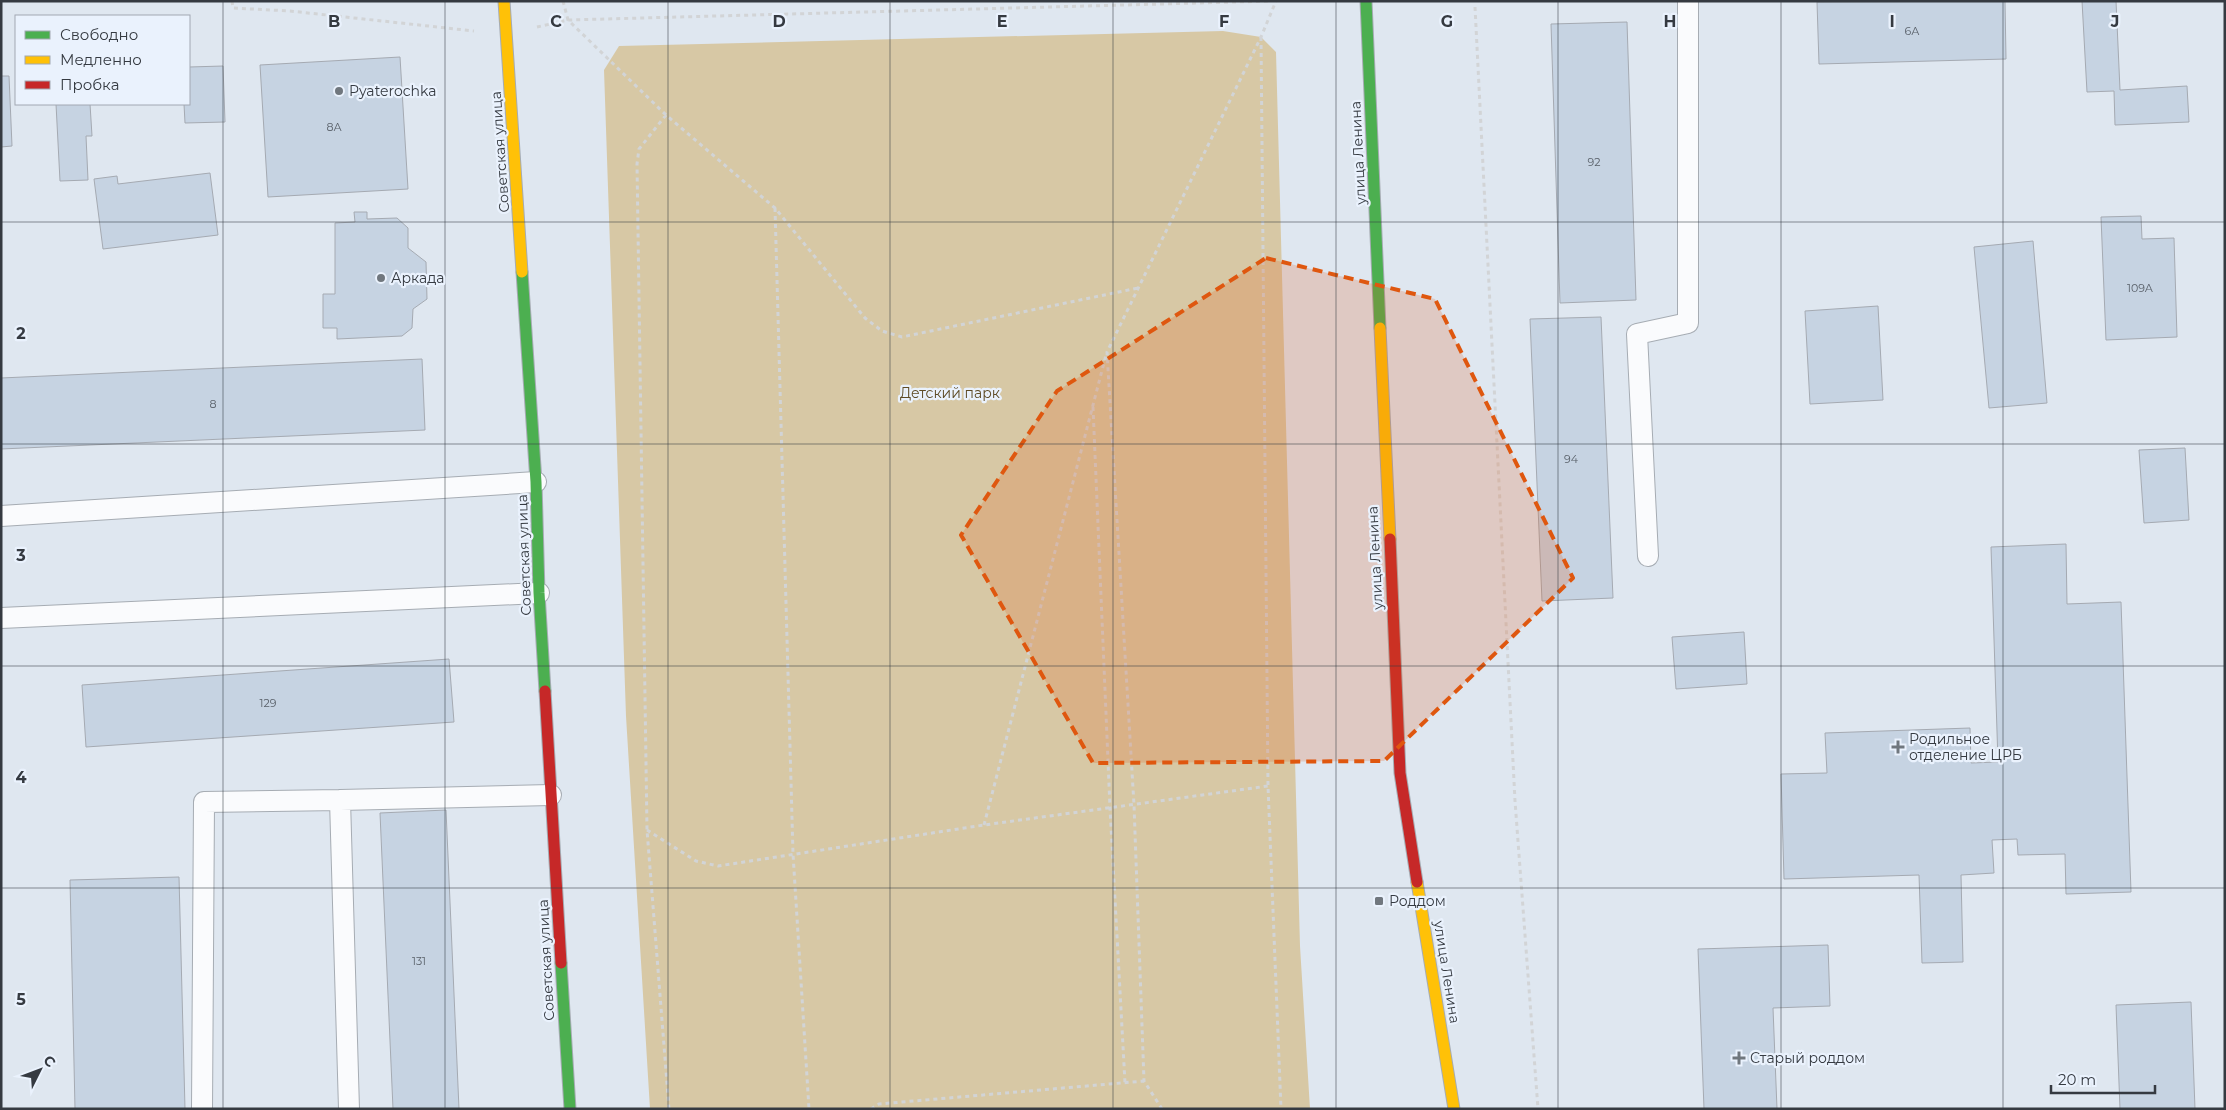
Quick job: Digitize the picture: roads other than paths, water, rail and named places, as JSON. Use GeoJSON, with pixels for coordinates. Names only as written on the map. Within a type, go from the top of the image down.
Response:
{"type":"FeatureCollection","features":[{"type":"Feature","properties":{"kind":"street","name":"Советская улица"},"geometry":{"type":"LineString","coordinates":[[504,1],[536,482],[539,593],[570,1109]]}},
{"type":"Feature","properties":{"kind":"street","name":"улица Ленина"},"geometry":{"type":"LineString","coordinates":[[1366,1],[1400,773],[1454,1109]]}},
{"type":"Feature","properties":{"kind":"lane"},"geometry":{"type":"LineString","coordinates":[[1648,556],[1637,334],[1688,323],[1688,1]]}},
{"type":"Feature","properties":{"kind":"lane"},"geometry":{"type":"LineString","coordinates":[[1,516],[536,482]]}},
{"type":"Feature","properties":{"kind":"lane"},"geometry":{"type":"LineString","coordinates":[[1,618],[539,593]]}},
{"type":"Feature","properties":{"kind":"lane"},"geometry":{"type":"LineString","coordinates":[[202,1109],[204,802],[551,795]]}},
{"type":"Feature","properties":{"kind":"lane"},"geometry":{"type":"LineString","coordinates":[[340,800],[349,1109]]}},
{"type":"Feature","properties":{"kind":"place","name":"Pyaterochka"},"geometry":{"type":"Point","coordinates":[339,91]}},
{"type":"Feature","properties":{"kind":"place","name":"Аркада"},"geometry":{"type":"Point","coordinates":[381,278]}},
{"type":"Feature","properties":{"kind":"place","name":"Родильное отделение ЦРБ"},"geometry":{"type":"Point","coordinates":[1898,747]}},
{"type":"Feature","properties":{"kind":"place","name":"Роддом"},"geometry":{"type":"Point","coordinates":[1379,901]}},
{"type":"Feature","properties":{"kind":"place","name":"Старый роддом"},"geometry":{"type":"Point","coordinates":[1739,1058]}},
{"type":"Feature","properties":{"kind":"park label","name":"Детский парк"},"geometry":{"type":"Point","coordinates":[950,393]}}]}
